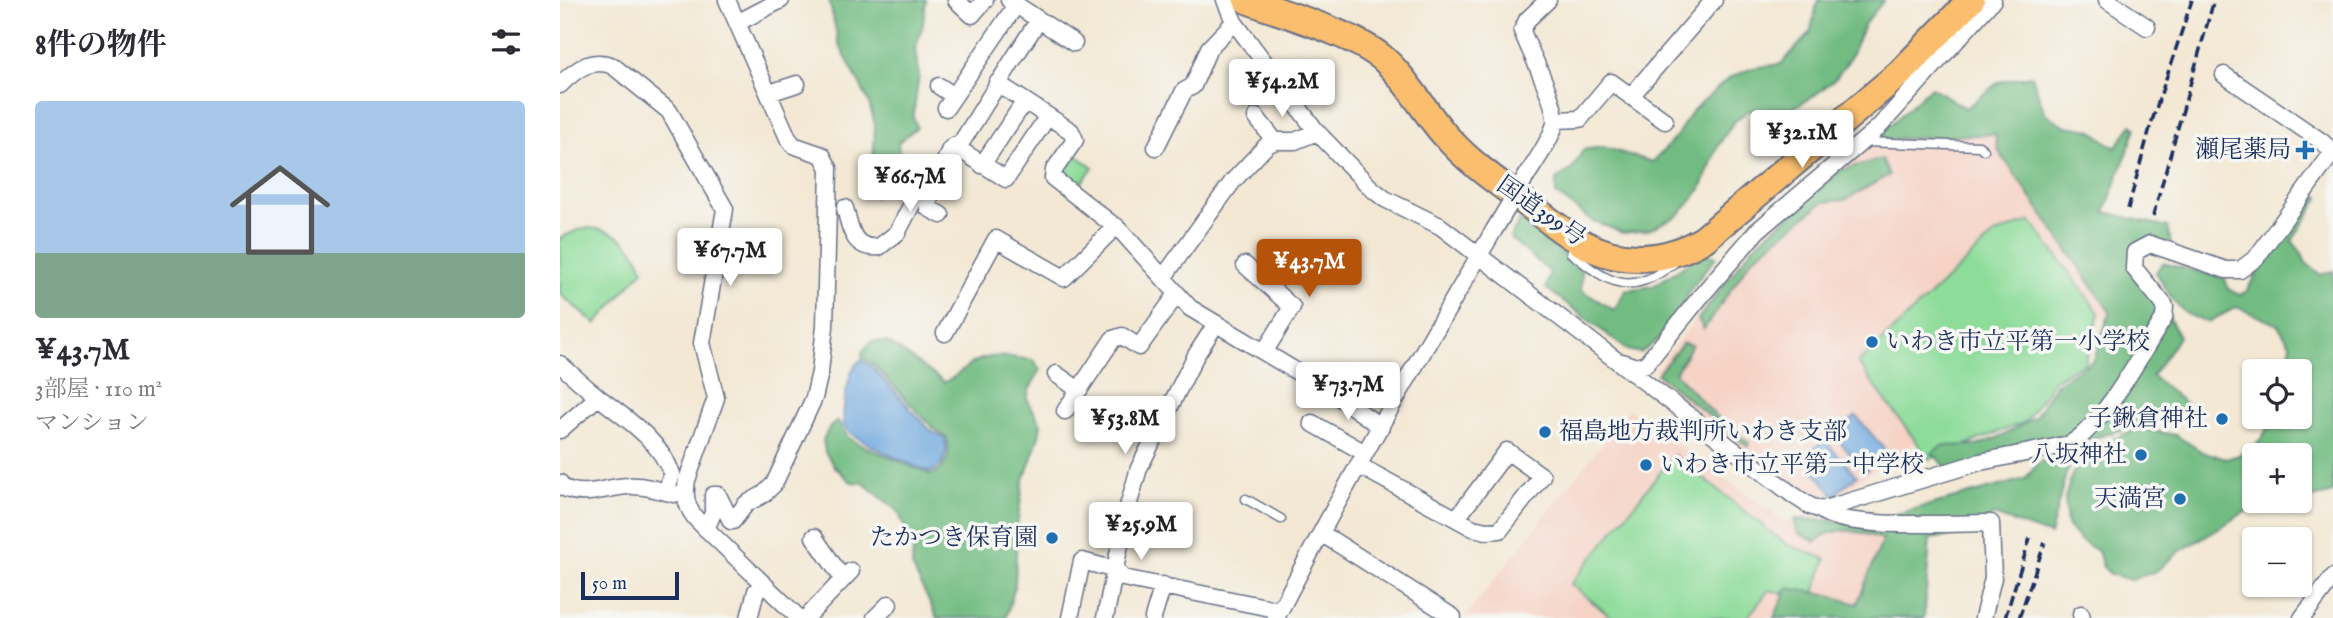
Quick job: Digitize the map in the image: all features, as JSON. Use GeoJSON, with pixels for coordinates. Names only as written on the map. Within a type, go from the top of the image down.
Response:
{"type":"FeatureCollection","features":[{"type":"Feature","properties":{"kind":"highway","name":"国道399号"},"geometry":{"type":"LineString","coordinates":[[1241,11],[1363,44],[1383,58],[1471,163],[1582,243],[1609,254],[1655,258],[1687,250],[1704,239],[1900,74],[1971,0]]}},
{"type":"Feature","properties":{"kind":"street"},"geometry":{"type":"LineString","coordinates":[[706,529],[713,513],[713,495],[718,495],[733,521],[746,504],[764,494],[774,484],[814,398],[825,326],[829,168],[822,155],[793,145],[788,138],[727,0]]}},
{"type":"Feature","properties":{"kind":"street"},"geometry":{"type":"LineString","coordinates":[[737,23],[781,0]]}},
{"type":"Feature","properties":{"kind":"street"},"geometry":{"type":"LineString","coordinates":[[956,0],[972,15],[985,0]]}},
{"type":"Feature","properties":{"kind":"street"},"geometry":{"type":"LineString","coordinates":[[1225,0],[1241,11],[1317,132],[1371,188],[1385,199],[1440,226],[1479,254],[1793,495],[1827,515],[1859,523],[1991,523],[1993,578],[1983,618]]}},
{"type":"Feature","properties":{"kind":"street"},"geometry":{"type":"LineString","coordinates":[[1631,96],[1714,0]]}},
{"type":"Feature","properties":{"kind":"street"},"geometry":{"type":"LineString","coordinates":[[1619,362],[1636,367],[1646,364],[1757,231],[1878,128],[1993,0]]}},
{"type":"Feature","properties":{"kind":"street"},"geometry":{"type":"LineString","coordinates":[[2107,0],[2147,27]]}},
{"type":"Feature","properties":{"kind":"street"},"geometry":{"type":"LineString","coordinates":[[939,86],[950,102],[1019,3],[1074,43]]}},
{"type":"Feature","properties":{"kind":"street"},"geometry":{"type":"LineString","coordinates":[[1070,618],[1082,561],[1116,570],[1123,578],[1163,585],[1278,614],[1401,387],[1552,131],[1556,120],[1551,103],[1522,31],[1537,4]]}},
{"type":"Feature","properties":{"kind":"street"},"geometry":{"type":"LineString","coordinates":[[1156,148],[1184,91],[1193,86],[1209,48],[1241,11]]}},
{"type":"Feature","properties":{"kind":"street"},"geometry":{"type":"LineString","coordinates":[[957,149],[1039,20]]}},
{"type":"Feature","properties":{"kind":"street"},"geometry":{"type":"LineString","coordinates":[[560,85],[588,64],[603,61],[613,66],[668,111],[724,209],[702,343],[716,398],[687,480],[687,504],[706,529],[799,618]]}},
{"type":"Feature","properties":{"kind":"street"},"geometry":{"type":"LineString","coordinates":[[1821,510],[1980,462],[2070,444],[2082,437],[2101,416],[2164,318],[2165,306],[2161,299],[2134,268],[2135,253],[2142,247],[2150,244],[2226,270],[2240,270],[2250,265],[2333,152],[2224,75]]}},
{"type":"Feature","properties":{"kind":"street"},"geometry":{"type":"LineString","coordinates":[[965,78],[1024,101],[1075,136],[1075,140],[1054,170],[1053,178],[1116,226],[1190,309],[1265,351],[1336,395],[1381,427]]}},
{"type":"Feature","properties":{"kind":"street"},"geometry":{"type":"LineString","coordinates":[[1556,120],[1580,119],[1611,82],[1665,121]]}},
{"type":"Feature","properties":{"kind":"street"},"geometry":{"type":"LineString","coordinates":[[769,93],[797,84]]}},
{"type":"Feature","properties":{"kind":"street"},"geometry":{"type":"LineString","coordinates":[[982,165],[1024,101]]}},
{"type":"Feature","properties":{"kind":"street"},"geometry":{"type":"LineString","coordinates":[[845,208],[851,234],[864,246],[875,248],[892,239],[913,202],[938,178],[950,149],[954,146],[1006,179],[1048,116]]}},
{"type":"Feature","properties":{"kind":"street"},"geometry":{"type":"LineString","coordinates":[[1256,117],[1275,141]]}},
{"type":"Feature","properties":{"kind":"street"},"geometry":{"type":"LineString","coordinates":[[1163,278],[1233,181],[1266,145],[1275,141],[1295,141],[1317,132]]}},
{"type":"Feature","properties":{"kind":"street"},"geometry":{"type":"LineString","coordinates":[[932,186],[928,208],[941,215]]}},
{"type":"Feature","properties":{"kind":"street"},"geometry":{"type":"LineString","coordinates":[[945,333],[996,239],[1064,278],[1116,226]]}},
{"type":"Feature","properties":{"kind":"street"},"geometry":{"type":"LineString","coordinates":[[1245,265],[1292,307],[1265,351]]}},
{"type":"Feature","properties":{"kind":"street"},"geometry":{"type":"LineString","coordinates":[[1065,411],[1113,339],[1122,336],[1139,347],[1177,294]]}},
{"type":"Feature","properties":{"kind":"street"},"geometry":{"type":"LineString","coordinates":[[1105,618],[1139,468],[1196,355],[1216,324]]}},
{"type":"Feature","properties":{"kind":"street"},"geometry":{"type":"LineString","coordinates":[[560,364],[598,397],[619,411],[663,456],[672,474],[666,492]]}},
{"type":"Feature","properties":{"kind":"street"},"geometry":{"type":"LineString","coordinates":[[1056,374],[1080,390]]}},
{"type":"Feature","properties":{"kind":"street"},"geometry":{"type":"LineString","coordinates":[[560,430],[598,397]]}},
{"type":"Feature","properties":{"kind":"street"},"geometry":{"type":"LineString","coordinates":[[1312,423],[1362,459],[1473,528],[1486,531],[1500,530],[1542,476],[1507,452],[1457,518]]}},
{"type":"Feature","properties":{"kind":"street"},"geometry":{"type":"LineString","coordinates":[[560,483],[562,487],[580,494],[631,486],[666,492],[687,504]]}},
{"type":"Feature","properties":{"kind":"street"},"geometry":{"type":"LineString","coordinates":[[1124,527],[1161,519]]}},
{"type":"Feature","properties":{"kind":"street"},"geometry":{"type":"LineString","coordinates":[[1321,533],[1454,618]]}},
{"type":"Feature","properties":{"kind":"street"},"geometry":{"type":"LineString","coordinates":[[806,618],[847,575],[814,537]]}},
{"type":"Feature","properties":{"kind":"street"},"geometry":{"type":"LineString","coordinates":[[2302,618],[2333,577]]}},
{"type":"Feature","properties":{"kind":"street"},"geometry":{"type":"LineString","coordinates":[[748,618],[756,591],[764,584]]}},
{"type":"Feature","properties":{"kind":"street"},"geometry":{"type":"LineString","coordinates":[[1153,618],[1163,585]]}},
{"type":"Feature","properties":{"kind":"street"},"geometry":{"type":"LineString","coordinates":[[875,618],[889,604]]}},
{"type":"Feature","properties":{"kind":"lane"},"geometry":{"type":"LineString","coordinates":[[1863,142],[1979,146],[1984,150]]}},
{"type":"Feature","properties":{"kind":"lane"},"geometry":{"type":"LineString","coordinates":[[1571,253],[1604,277],[1620,284],[1640,284],[1659,274],[1704,239]]}},
{"type":"Feature","properties":{"kind":"lane"},"geometry":{"type":"LineString","coordinates":[[1246,499],[1281,519]]}},
{"type":"Feature","properties":{"kind":"shaded area","name":"いわき市立平第一小学校"},"geometry":{"type":"Polygon","coordinates":[[[1995,133],[1998,151],[2110,312],[1825,503],[1804,498],[1657,381],[1655,371],[1753,243],[1874,140],[1995,133]]]}},
{"type":"Feature","properties":{"kind":"shaded area","name":"いわき市立平第一中学校"},"geometry":{"type":"Polygon","coordinates":[[[1629,410],[1784,521],[1897,527],[1853,618],[1464,618],[1629,410]]]}},
{"type":"Feature","properties":{"kind":"green space"},"geometry":{"type":"Polygon","coordinates":[[[829,0],[926,0],[923,24],[915,50],[919,75],[913,117],[917,127],[898,143],[900,161],[905,170],[902,176],[889,179],[875,197],[875,124],[868,100],[839,44],[829,0]]]}},
{"type":"Feature","properties":{"kind":"green space"},"geometry":{"type":"Polygon","coordinates":[[[1818,0],[1884,0],[1864,25],[1850,58],[1836,78],[1793,108],[1747,111],[1733,123],[1718,146],[1701,189],[1679,215],[1648,230],[1623,233],[1591,220],[1556,194],[1556,180],[1572,169],[1583,150],[1603,147],[1653,162],[1675,138],[1693,110],[1729,78],[1753,68],[1781,64],[1810,33],[1818,0]]]}},
{"type":"Feature","properties":{"kind":"green space"},"geometry":{"type":"Polygon","coordinates":[[[2032,76],[2045,114],[2066,126],[2091,130],[2115,148],[2132,125],[2136,128],[2105,212],[2168,227],[2171,244],[2138,245],[2137,274],[2152,283],[2179,337],[2152,376],[2196,412],[2187,420],[2163,409],[2140,425],[1960,475],[1945,466],[1932,453],[1941,446],[1979,445],[2004,435],[2035,417],[2056,384],[2094,360],[2110,312],[1998,150],[1995,134],[1874,140],[1931,87],[1966,108],[1999,82],[2032,76]]]}},
{"type":"Feature","properties":{"kind":"green space"},"geometry":{"type":"Polygon","coordinates":[[[1073,153],[1093,167],[1075,192],[1058,173],[1073,153]]]}},
{"type":"Feature","properties":{"kind":"green space"},"geometry":{"type":"Polygon","coordinates":[[[1882,159],[1889,175],[1845,200],[1823,202],[1752,259],[1704,329],[1698,319],[1752,248],[1841,170],[1882,159]]]}},
{"type":"Feature","properties":{"kind":"green space"},"geometry":{"type":"Polygon","coordinates":[[[2314,194],[2320,197],[2292,241],[2306,263],[2321,275],[2333,271],[2333,493],[2313,498],[2312,443],[2257,443],[2267,429],[2312,429],[2312,359],[2287,359],[2291,346],[2278,325],[2237,307],[2208,322],[2189,315],[2176,304],[2156,272],[2163,263],[2225,278],[2228,289],[2239,295],[2246,292],[2272,247],[2314,194]]]}},
{"type":"Feature","properties":{"kind":"green space"},"geometry":{"type":"Polygon","coordinates":[[[1520,220],[1582,270],[1581,290],[1614,310],[1626,290],[1653,286],[1704,253],[1716,257],[1695,284],[1669,327],[1657,341],[1640,353],[1628,350],[1546,288],[1550,272],[1510,238],[1520,220]]]}},
{"type":"Feature","properties":{"kind":"green space"},"geometry":{"type":"Polygon","coordinates":[[[2031,221],[2099,313],[2085,363],[2055,379],[2025,422],[1929,459],[1858,363],[1995,234],[2031,221]]]}},
{"type":"Feature","properties":{"kind":"green space"},"geometry":{"type":"Polygon","coordinates":[[[589,228],[608,232],[623,240],[635,253],[643,270],[596,324],[560,294],[560,238],[589,228]]]}},
{"type":"Feature","properties":{"kind":"green space"},"geometry":{"type":"Polygon","coordinates":[[[872,341],[886,342],[894,346],[944,382],[973,363],[987,358],[1034,360],[1040,370],[1027,399],[1041,424],[1023,483],[1017,527],[1015,585],[1006,618],[937,618],[912,566],[913,549],[898,511],[863,483],[851,482],[834,466],[825,452],[823,440],[829,428],[837,421],[848,437],[859,444],[931,475],[945,465],[949,450],[947,438],[933,428],[874,365],[862,357],[862,352],[872,341]]]}},
{"type":"Feature","properties":{"kind":"green space"},"geometry":{"type":"Polygon","coordinates":[[[1683,343],[1692,345],[1675,373],[1715,415],[1749,443],[1748,447],[1657,374],[1683,343]]]}},
{"type":"Feature","properties":{"kind":"green space"},"geometry":{"type":"Polygon","coordinates":[[[2139,428],[2175,435],[2203,452],[2226,459],[2242,453],[2243,513],[2179,552],[2156,571],[2131,580],[2110,574],[2103,567],[2098,551],[2080,540],[2067,525],[2065,498],[2072,475],[2081,459],[2112,440],[2139,428]]]}},
{"type":"Feature","properties":{"kind":"green space"},"geometry":{"type":"Polygon","coordinates":[[[2082,444],[2066,474],[2050,535],[1994,515],[1967,534],[1930,539],[1924,618],[1774,618],[1787,588],[1825,594],[1857,604],[1883,539],[1857,532],[1839,531],[1823,536],[1816,542],[1798,533],[1794,519],[1867,522],[2025,479],[2038,463],[2082,444]]]}},
{"type":"Feature","properties":{"kind":"green space","name":"いわき市立平第一中学校"},"geometry":{"type":"Polygon","coordinates":[[[1674,455],[1786,544],[1826,559],[1811,601],[1769,590],[1747,618],[1612,618],[1571,584],[1674,455]]]}},
{"type":"Feature","properties":{"kind":"water"},"geometry":{"type":"Polygon","coordinates":[[[862,360],[872,367],[931,431],[945,439],[944,459],[935,470],[930,472],[883,452],[857,438],[844,426],[849,380],[854,368],[862,360]]]}},
{"type":"Feature","properties":{"kind":"water"},"geometry":{"type":"Polygon","coordinates":[[[1856,416],[1887,452],[1865,471],[1834,435],[1856,416]]]}},
{"type":"Feature","properties":{"kind":"water"},"geometry":{"type":"Polygon","coordinates":[[[1824,440],[1857,476],[1834,495],[1803,458],[1824,440]]]}},
{"type":"Feature","properties":{"kind":"railway"},"geometry":{"type":"LineString","coordinates":[[2128,209],[2151,124],[2192,0]]}},
{"type":"Feature","properties":{"kind":"railway"},"geometry":{"type":"LineString","coordinates":[[2153,216],[2214,0]]}},
{"type":"Feature","properties":{"kind":"railway"},"geometry":{"type":"LineString","coordinates":[[2005,618],[2030,538]]}},
{"type":"Feature","properties":{"kind":"railway"},"geometry":{"type":"LineString","coordinates":[[2019,618],[2045,542]]}},
{"type":"Feature","properties":{"kind":"place","name":"瀬尾薬局"},"geometry":{"type":"Point","coordinates":[2305,150]}},
{"type":"Feature","properties":{"kind":"place","name":"いわき市立平第一小学校"},"geometry":{"type":"Point","coordinates":[1872,342]}},
{"type":"Feature","properties":{"kind":"place","name":"子鍬倉神社"},"geometry":{"type":"Point","coordinates":[2222,419]}},
{"type":"Feature","properties":{"kind":"place","name":"福島地方裁判所いわき支部"},"geometry":{"type":"Point","coordinates":[1545,432]}},
{"type":"Feature","properties":{"kind":"place","name":"八坂神社"},"geometry":{"type":"Point","coordinates":[2141,455]}},
{"type":"Feature","properties":{"kind":"place","name":"いわき市立平第一中学校"},"geometry":{"type":"Point","coordinates":[1646,465]}},
{"type":"Feature","properties":{"kind":"place","name":"天満宮"},"geometry":{"type":"Point","coordinates":[2180,499]}},
{"type":"Feature","properties":{"kind":"place","name":"たかつき保育園"},"geometry":{"type":"Point","coordinates":[1052,538]}}]}
